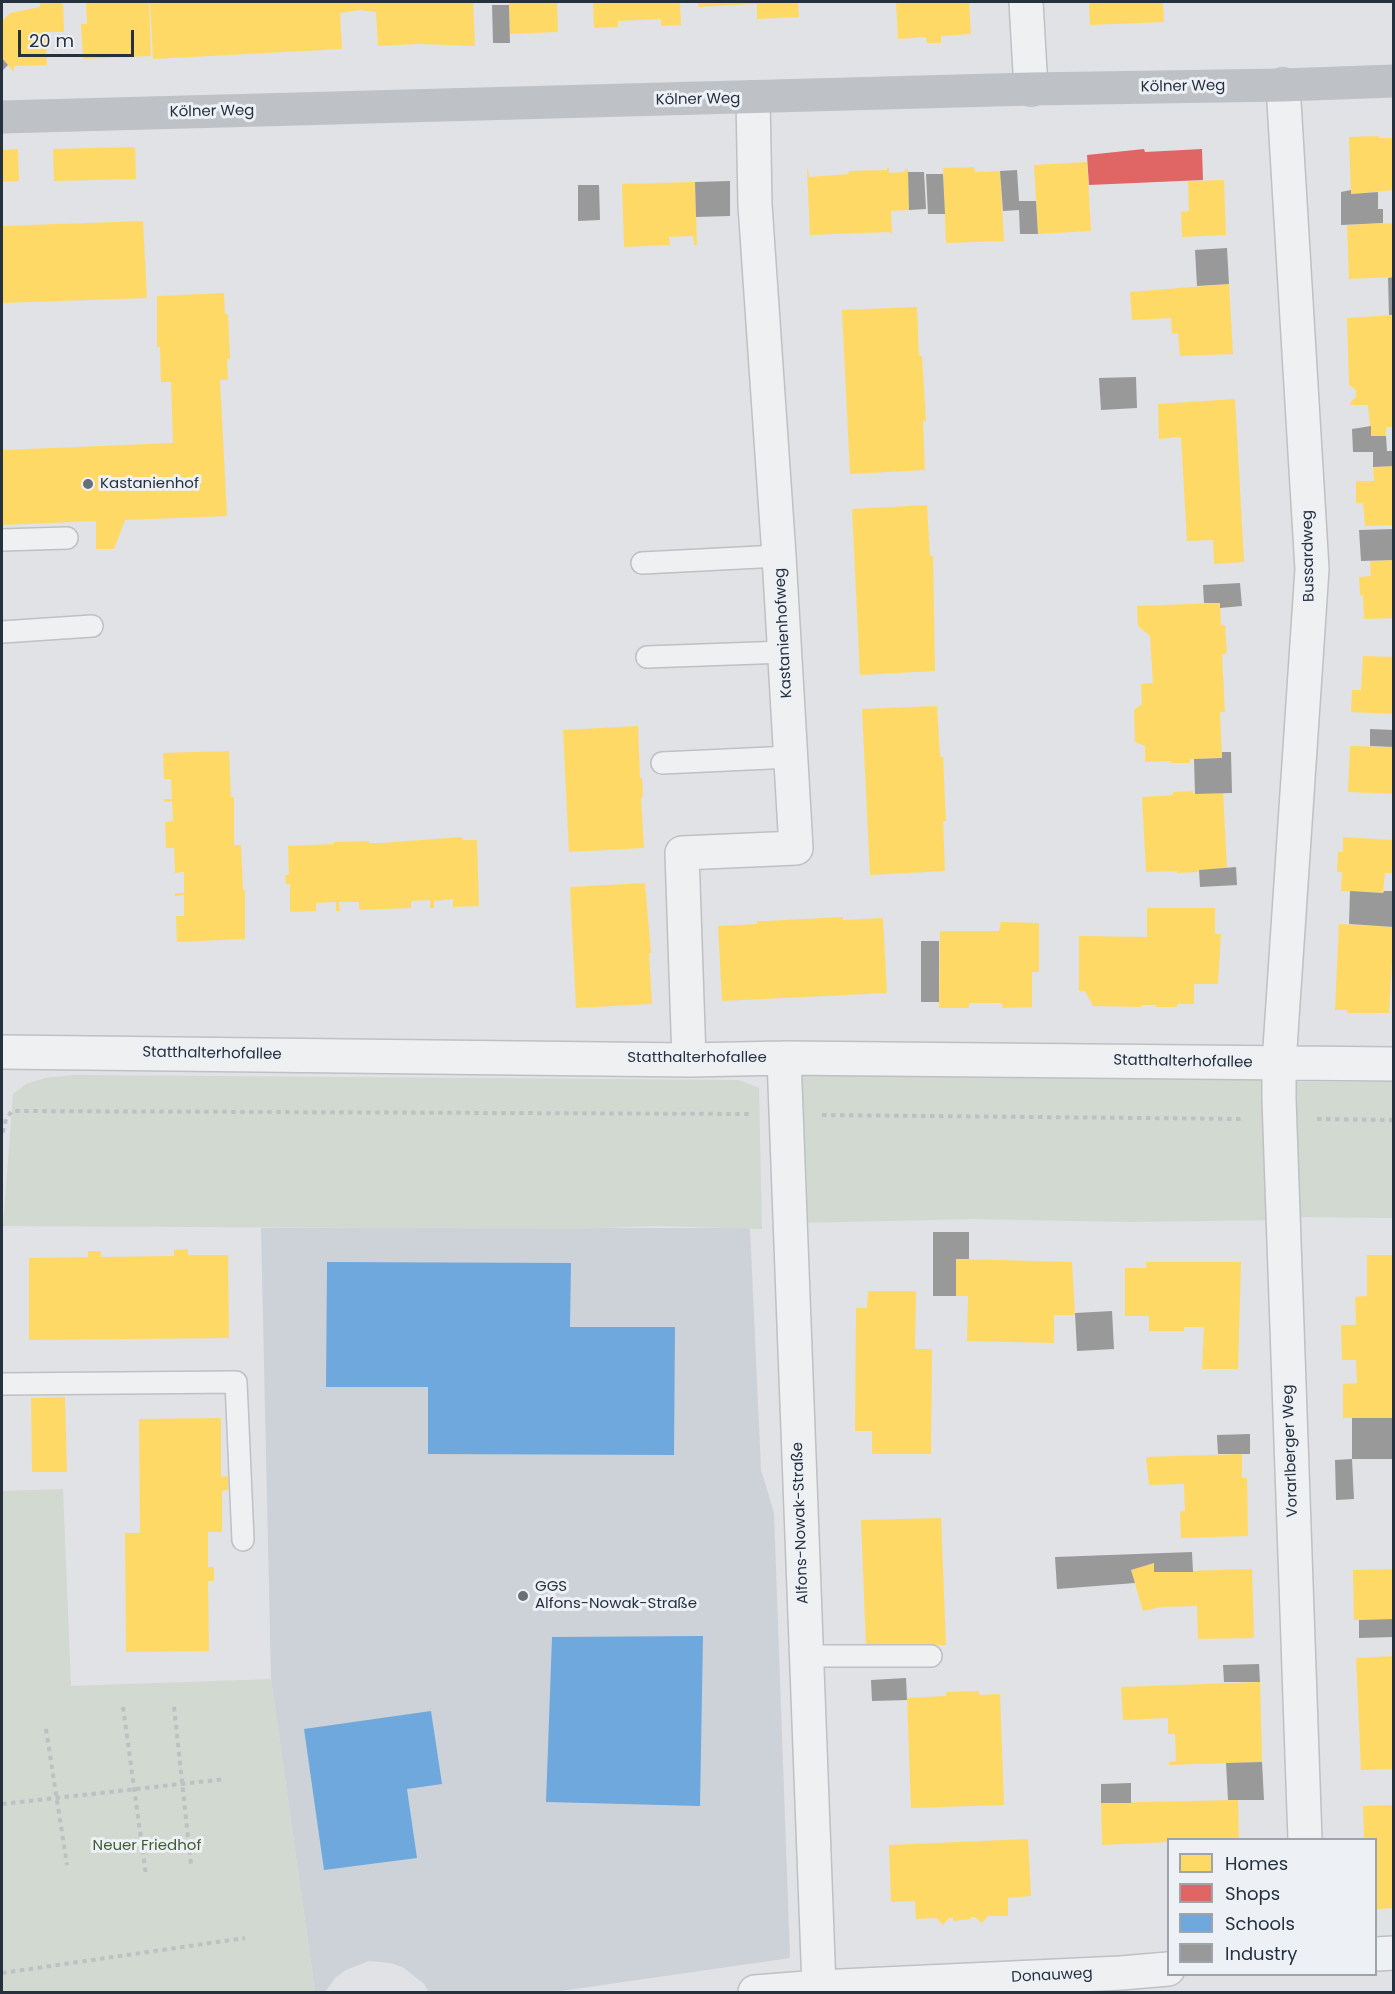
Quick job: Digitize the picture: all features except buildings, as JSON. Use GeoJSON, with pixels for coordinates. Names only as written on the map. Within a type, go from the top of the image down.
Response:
{"type":"FeatureCollection","features":[{"type":"Feature","properties":{"kind":"street"},"geometry":{"type":"LineString","coordinates":[[1026,2],[1031,89]]}},
{"type":"Feature","properties":{"kind":"street","name":"Kölner Weg"},"geometry":{"type":"LineString","coordinates":[[2,117],[1394,81]]}},
{"type":"Feature","properties":{"kind":"street","name":"Bussardweg"},"geometry":{"type":"LineString","coordinates":[[1280,1063],[1312,569],[1283,85]]}},
{"type":"Feature","properties":{"kind":"street","name":"Kastanienhofweg"},"geometry":{"type":"LineString","coordinates":[[689,1060],[682,853],[796,848],[779,555],[754,205],[753,98]]}},
{"type":"Feature","properties":{"kind":"street","name":"Statthalterhofallee"},"geometry":{"type":"LineString","coordinates":[[2,1052],[689,1060],[784,1058],[1394,1064]]}},
{"type":"Feature","properties":{"kind":"street","name":"Alfons-Nowak-Straße"},"geometry":{"type":"LineString","coordinates":[[784,1058],[819,1987]]}},
{"type":"Feature","properties":{"kind":"street","name":"Vorarlberger Weg"},"geometry":{"type":"LineString","coordinates":[[1280,1063],[1279,1119],[1305,1838]]}},
{"type":"Feature","properties":{"kind":"street"},"geometry":{"type":"LineString","coordinates":[[1377,1954],[1394,1953]]}},
{"type":"Feature","properties":{"kind":"street","name":"Donauweg"},"geometry":{"type":"LineString","coordinates":[[755,1992],[1167,1969]]}},
{"type":"Feature","properties":{"kind":"lane"},"geometry":{"type":"LineString","coordinates":[[2,540],[67,538]]}},
{"type":"Feature","properties":{"kind":"lane"},"geometry":{"type":"LineString","coordinates":[[642,563],[779,555]]}},
{"type":"Feature","properties":{"kind":"lane"},"geometry":{"type":"LineString","coordinates":[[2,632],[92,626]]}},
{"type":"Feature","properties":{"kind":"lane"},"geometry":{"type":"LineString","coordinates":[[647,657],[785,652]]}},
{"type":"Feature","properties":{"kind":"lane"},"geometry":{"type":"LineString","coordinates":[[662,763],[791,757]]}},
{"type":"Feature","properties":{"kind":"lane"},"geometry":{"type":"LineString","coordinates":[[2,1384],[236,1382],[243,1540]]}},
{"type":"Feature","properties":{"kind":"lane"},"geometry":{"type":"LineString","coordinates":[[806,1656],[931,1656]]}},
{"type":"Feature","properties":{"kind":"path"},"geometry":{"type":"LineString","coordinates":[[2,1132],[6,1119],[12,1111],[1394,1120]]}},
{"type":"Feature","properties":{"kind":"path"},"geometry":{"type":"LineString","coordinates":[[123,1707],[146,1875]]}},
{"type":"Feature","properties":{"kind":"path"},"geometry":{"type":"LineString","coordinates":[[174,1707],[191,1865]]}},
{"type":"Feature","properties":{"kind":"path"},"geometry":{"type":"LineString","coordinates":[[46,1729],[67,1865]]}},
{"type":"Feature","properties":{"kind":"path"},"geometry":{"type":"LineString","coordinates":[[2,1804],[225,1779]]}},
{"type":"Feature","properties":{"kind":"path"},"geometry":{"type":"LineString","coordinates":[[2,1973],[245,1938]]}},
{"type":"Feature","properties":{"kind":"shaded area","name":"GGS Alfons-Nowak-Straße"},"geometry":{"type":"Polygon","coordinates":[[[261,1228],[750,1228],[761,1470],[774,1513],[790,1958],[554,1992],[429,1992],[424,1984],[404,1968],[391,1963],[369,1961],[346,1970],[336,1977],[325,1992],[315,1992],[271,1679],[261,1228]]]}},
{"type":"Feature","properties":{"kind":"green space"},"geometry":{"type":"Polygon","coordinates":[[[795,1072],[1272,1077],[1273,1220],[1130,1222],[973,1219],[799,1223],[795,1072]]]}},
{"type":"Feature","properties":{"kind":"green space"},"geometry":{"type":"Polygon","coordinates":[[[74,1075],[739,1080],[759,1088],[762,1229],[656,1226],[573,1229],[3,1226],[13,1094],[26,1084],[45,1078],[74,1075]]]}},
{"type":"Feature","properties":{"kind":"green space"},"geometry":{"type":"Polygon","coordinates":[[[1293,1082],[1393,1082],[1393,1218],[1295,1217],[1293,1082]]]}},
{"type":"Feature","properties":{"kind":"green space","name":"Neuer Friedhof"},"geometry":{"type":"Polygon","coordinates":[[[63,1489],[71,1686],[271,1679],[315,1992],[2,1992],[2,1491],[63,1489]]]}},
{"type":"Feature","properties":{"kind":"place","name":"Kastanienhof"},"geometry":{"type":"Point","coordinates":[88,484]}},
{"type":"Feature","properties":{"kind":"place","name":"GGS Alfons-Nowak-Straße"},"geometry":{"type":"Point","coordinates":[523,1596]}}]}
